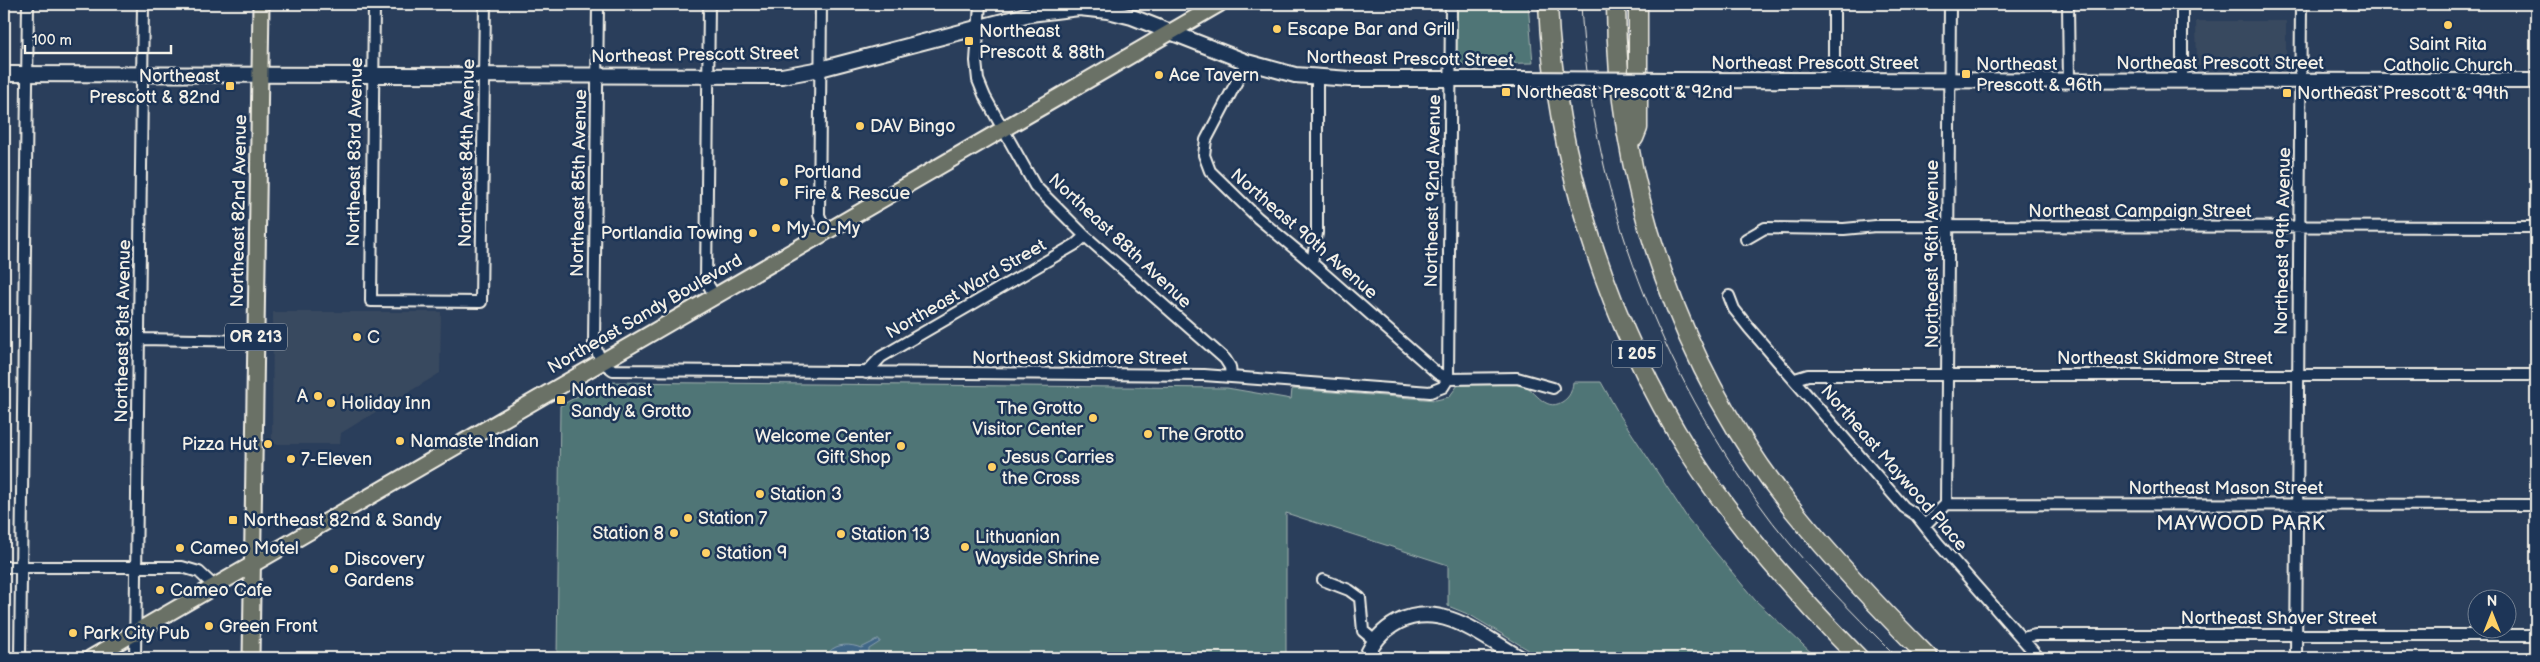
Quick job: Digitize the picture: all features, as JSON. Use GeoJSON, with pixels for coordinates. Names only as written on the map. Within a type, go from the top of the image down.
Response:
{"type":"FeatureCollection","features":[{"type":"Feature","properties":{"kind":"highway","name":"I 205"},"geometry":{"type":"LineString","coordinates":[[1548,4],[1557,90],[1579,192],[1612,294],[1640,361],[1682,440],[1717,492],[1775,568],[1859,658]]}},
{"type":"Feature","properties":{"kind":"highway","name":"I 205"},"geometry":{"type":"LineString","coordinates":[[1616,4],[1622,96],[1630,150],[1646,218],[1669,288],[1702,365],[1762,468],[1793,511],[1848,574],[1929,658]]}},
{"type":"Feature","properties":{"kind":"highway"},"geometry":{"type":"LineString","coordinates":[[1630,150],[1638,128],[1638,4]]}},
{"type":"Feature","properties":{"kind":"main road","name":"Northeast 82nd Avenue"},"geometry":{"type":"LineString","coordinates":[[251,658],[261,4]]}},
{"type":"Feature","properties":{"kind":"main road","name":"Northeast Sandy Boulevard"},"geometry":{"type":"LineString","coordinates":[[91,658],[1219,4]]}},
{"type":"Feature","properties":{"kind":"street"},"geometry":{"type":"LineString","coordinates":[[20,658],[28,4]]}},
{"type":"Feature","properties":{"kind":"street","name":"Northeast 81st Avenue"},"geometry":{"type":"LineString","coordinates":[[135,658],[143,4]]}},
{"type":"Feature","properties":{"kind":"street","name":"Northeast 83rd Avenue"},"geometry":{"type":"LineString","coordinates":[[374,4],[371,301],[481,302]]}},
{"type":"Feature","properties":{"kind":"street","name":"Northeast 84th Avenue"},"geometry":{"type":"LineString","coordinates":[[481,302],[485,4]]}},
{"type":"Feature","properties":{"kind":"street","name":"Northeast 85th Avenue"},"geometry":{"type":"LineString","coordinates":[[598,4],[594,344],[602,361]]}},
{"type":"Feature","properties":{"kind":"street"},"geometry":{"type":"LineString","coordinates":[[709,4],[706,281],[715,296]]}},
{"type":"Feature","properties":{"kind":"street"},"geometry":{"type":"LineString","coordinates":[[821,4],[819,215],[826,232]]}},
{"type":"Feature","properties":{"kind":"street","name":"Northeast 88th Avenue"},"geometry":{"type":"LineString","coordinates":[[980,4],[980,27],[976,61],[978,80],[1002,129],[1038,190],[1085,236],[1225,358],[1230,367],[1231,376]]}},
{"type":"Feature","properties":{"kind":"street","name":"Northeast 92nd Avenue"},"geometry":{"type":"LineString","coordinates":[[1448,379],[1451,4]]}},
{"type":"Feature","properties":{"kind":"street"},"geometry":{"type":"LineString","coordinates":[[1834,4],[1834,82]]}},
{"type":"Feature","properties":{"kind":"street","name":"Northeast 96th Avenue"},"geometry":{"type":"LineString","coordinates":[[1946,504],[1950,4]]}},
{"type":"Feature","properties":{"kind":"street"},"geometry":{"type":"LineString","coordinates":[[2068,4],[2069,82]]}},
{"type":"Feature","properties":{"kind":"street"},"geometry":{"type":"LineString","coordinates":[[2182,4],[2182,82]]}},
{"type":"Feature","properties":{"kind":"street","name":"Northeast 99th Avenue"},"geometry":{"type":"LineString","coordinates":[[2296,658],[2301,4]]}},
{"type":"Feature","properties":{"kind":"street","name":"Northeast Prescott Street"},"geometry":{"type":"LineString","coordinates":[[4,74],[782,76],[820,69],[1045,11],[1093,6],[1132,17],[1247,62],[1283,73],[1317,78],[1834,82],[2536,81]]}},
{"type":"Feature","properties":{"kind":"street","name":"Northeast 90th Avenue"},"geometry":{"type":"LineString","coordinates":[[1247,62],[1206,140],[1205,160],[1210,172],[1258,218],[1437,373],[1448,379]]}},
{"type":"Feature","properties":{"kind":"street"},"geometry":{"type":"LineString","coordinates":[[1312,263],[1317,233],[1317,78]]}},
{"type":"Feature","properties":{"kind":"street","name":"Northeast Campaign Street"},"geometry":{"type":"LineString","coordinates":[[1746,239],[1765,228],[2536,227]]}},
{"type":"Feature","properties":{"kind":"street","name":"Northeast Ward Street"},"geometry":{"type":"LineString","coordinates":[[866,373],[881,357],[1076,244],[1085,236]]}},
{"type":"Feature","properties":{"kind":"street","name":"Northeast Maywood Place"},"geometry":{"type":"LineString","coordinates":[[1729,296],[1734,309],[1748,328],[1795,379],[1904,507],[1925,524],[1938,543],[2040,658]]}},
{"type":"Feature","properties":{"kind":"street"},"geometry":{"type":"LineString","coordinates":[[140,339],[256,341]]}},
{"type":"Feature","properties":{"kind":"street","name":"Northeast Skidmore Street"},"geometry":{"type":"LineString","coordinates":[[602,361],[609,368],[619,372],[1231,376],[1430,392],[1444,387],[1448,379]]}},
{"type":"Feature","properties":{"kind":"street","name":"Northeast Skidmore Street"},"geometry":{"type":"LineString","coordinates":[[1795,379],[1808,375],[1948,374],[2536,375]]}},
{"type":"Feature","properties":{"kind":"street"},"geometry":{"type":"LineString","coordinates":[[1448,379],[1517,378],[1553,388]]}},
{"type":"Feature","properties":{"kind":"street"},"geometry":{"type":"LineString","coordinates":[[1925,524],[1946,504]]}},
{"type":"Feature","properties":{"kind":"street","name":"Northeast Mason Street"},"geometry":{"type":"LineString","coordinates":[[1946,504],[2536,505]]}},
{"type":"Feature","properties":{"kind":"street"},"geometry":{"type":"LineString","coordinates":[[4,566],[188,568],[199,572],[214,586]]}},
{"type":"Feature","properties":{"kind":"street"},"geometry":{"type":"LineString","coordinates":[[1323,580],[1356,594],[1362,604],[1363,631],[1375,641]]}},
{"type":"Feature","properties":{"kind":"street"},"geometry":{"type":"LineString","coordinates":[[1366,658],[1375,641],[1400,621],[1416,616],[1434,615],[1461,623],[1520,658]]}},
{"type":"Feature","properties":{"kind":"street","name":"Northeast Shaver Street"},"geometry":{"type":"LineString","coordinates":[[2022,638],[2035,635],[2536,635]]}},
{"type":"Feature","properties":{"kind":"shaded area"},"geometry":{"type":"Polygon","coordinates":[[[2196,21],[2286,21],[2286,66],[2197,66],[2196,21]]]}},
{"type":"Feature","properties":{"kind":"shaded area","name":"Holiday Inn"},"geometry":{"type":"Polygon","coordinates":[[[273,312],[441,312],[440,373],[341,433],[340,444],[272,444],[273,312]]]}},
{"type":"Feature","properties":{"kind":"shaded area"},"geometry":{"type":"Polygon","coordinates":[[[880,640],[880,642],[869,649],[868,658],[858,658],[857,654],[853,651],[845,654],[843,658],[829,658],[829,652],[836,647],[849,645],[861,648],[880,640]]]}},
{"type":"Feature","properties":{"kind":"green space"},"geometry":{"type":"Polygon","coordinates":[[[1458,4],[1528,4],[1533,63],[1463,64],[1459,60],[1455,60],[1458,4]]]}},
{"type":"Feature","properties":{"kind":"green space"},"geometry":{"type":"Polygon","coordinates":[[[1501,380],[1520,382],[1544,402],[1556,405],[1569,396],[1573,382],[1601,382],[1619,414],[1688,519],[1755,600],[1817,658],[1542,658],[1470,615],[1448,606],[1448,565],[1286,513],[1286,658],[557,658],[560,406],[603,382],[1227,388],[1291,399],[1292,389],[1436,400],[1449,397],[1461,381],[1501,380]]]}},
{"type":"Feature","properties":{"kind":"tram line"},"geometry":{"type":"LineString","coordinates":[[1581,4],[1587,71],[1598,136],[1613,201],[1633,265],[1658,327],[1687,387],[1720,445],[1757,501],[1789,543],[1898,658]]}},
{"type":"Feature","properties":{"kind":"place","name":"Saint Rita Catholic Church"},"geometry":{"type":"Point","coordinates":[2448,25]}},
{"type":"Feature","properties":{"kind":"place","name":"Escape Bar and Grill"},"geometry":{"type":"Point","coordinates":[1277,29]}},
{"type":"Feature","properties":{"kind":"place","name":"Northeast Prescott & 88th"},"geometry":{"type":"Point","coordinates":[969,41]}},
{"type":"Feature","properties":{"kind":"place","name":"Northeast Prescott & 96th"},"geometry":{"type":"Point","coordinates":[1966,74]}},
{"type":"Feature","properties":{"kind":"place","name":"Ace Tavern"},"geometry":{"type":"Point","coordinates":[1159,75]}},
{"type":"Feature","properties":{"kind":"place","name":"Northeast Prescott & 82nd"},"geometry":{"type":"Point","coordinates":[230,86]}},
{"type":"Feature","properties":{"kind":"place","name":"Northeast Prescott & 92nd"},"geometry":{"type":"Point","coordinates":[1506,92]}},
{"type":"Feature","properties":{"kind":"place","name":"Northeast Prescott & 99th"},"geometry":{"type":"Point","coordinates":[2287,93]}},
{"type":"Feature","properties":{"kind":"place","name":"DAV Bingo"},"geometry":{"type":"Point","coordinates":[860,126]}},
{"type":"Feature","properties":{"kind":"place","name":"Portland Fire & Rescue"},"geometry":{"type":"Point","coordinates":[784,182]}},
{"type":"Feature","properties":{"kind":"place","name":"My-O-My"},"geometry":{"type":"Point","coordinates":[776,228]}},
{"type":"Feature","properties":{"kind":"place","name":"Portlandia Towing"},"geometry":{"type":"Point","coordinates":[753,233]}},
{"type":"Feature","properties":{"kind":"place","name":"C"},"geometry":{"type":"Point","coordinates":[357,337]}},
{"type":"Feature","properties":{"kind":"place","name":"A"},"geometry":{"type":"Point","coordinates":[318,396]}},
{"type":"Feature","properties":{"kind":"place","name":"Northeast Sandy & Grotto"},"geometry":{"type":"Point","coordinates":[561,400]}},
{"type":"Feature","properties":{"kind":"place","name":"Holiday Inn"},"geometry":{"type":"Point","coordinates":[331,403]}},
{"type":"Feature","properties":{"kind":"place","name":"The Grotto Visitor Center"},"geometry":{"type":"Point","coordinates":[1093,418]}},
{"type":"Feature","properties":{"kind":"place","name":"The Grotto"},"geometry":{"type":"Point","coordinates":[1148,434]}},
{"type":"Feature","properties":{"kind":"place","name":"Namaste Indian"},"geometry":{"type":"Point","coordinates":[400,441]}},
{"type":"Feature","properties":{"kind":"place","name":"Pizza Hut"},"geometry":{"type":"Point","coordinates":[268,444]}},
{"type":"Feature","properties":{"kind":"place","name":"Welcome Center Gift Shop"},"geometry":{"type":"Point","coordinates":[901,446]}},
{"type":"Feature","properties":{"kind":"place","name":"7-Eleven"},"geometry":{"type":"Point","coordinates":[291,459]}},
{"type":"Feature","properties":{"kind":"place","name":"Jesus Carries the Cross"},"geometry":{"type":"Point","coordinates":[992,467]}},
{"type":"Feature","properties":{"kind":"place","name":"Station 3"},"geometry":{"type":"Point","coordinates":[760,494]}},
{"type":"Feature","properties":{"kind":"place","name":"Station 7"},"geometry":{"type":"Point","coordinates":[688,518]}},
{"type":"Feature","properties":{"kind":"place","name":"Northeast 82nd & Sandy"},"geometry":{"type":"Point","coordinates":[233,520]}},
{"type":"Feature","properties":{"kind":"place","name":"Station 8"},"geometry":{"type":"Point","coordinates":[674,533]}},
{"type":"Feature","properties":{"kind":"place","name":"Station 13"},"geometry":{"type":"Point","coordinates":[841,534]}},
{"type":"Feature","properties":{"kind":"place","name":"Lithuanian Wayside Shrine"},"geometry":{"type":"Point","coordinates":[965,547]}},
{"type":"Feature","properties":{"kind":"place","name":"Cameo Motel"},"geometry":{"type":"Point","coordinates":[180,548]}},
{"type":"Feature","properties":{"kind":"place","name":"Station 9"},"geometry":{"type":"Point","coordinates":[706,553]}},
{"type":"Feature","properties":{"kind":"place","name":"Discovery Gardens"},"geometry":{"type":"Point","coordinates":[334,569]}},
{"type":"Feature","properties":{"kind":"place","name":"Cameo Cafe"},"geometry":{"type":"Point","coordinates":[160,590]}},
{"type":"Feature","properties":{"kind":"place","name":"Green Front"},"geometry":{"type":"Point","coordinates":[209,626]}},
{"type":"Feature","properties":{"kind":"place","name":"Park City Pub"},"geometry":{"type":"Point","coordinates":[73,633]}},
{"type":"Feature","properties":{"kind":"district","name":"MAYWOOD PARK"},"geometry":{"type":"Point","coordinates":[2241,524]}}]}
